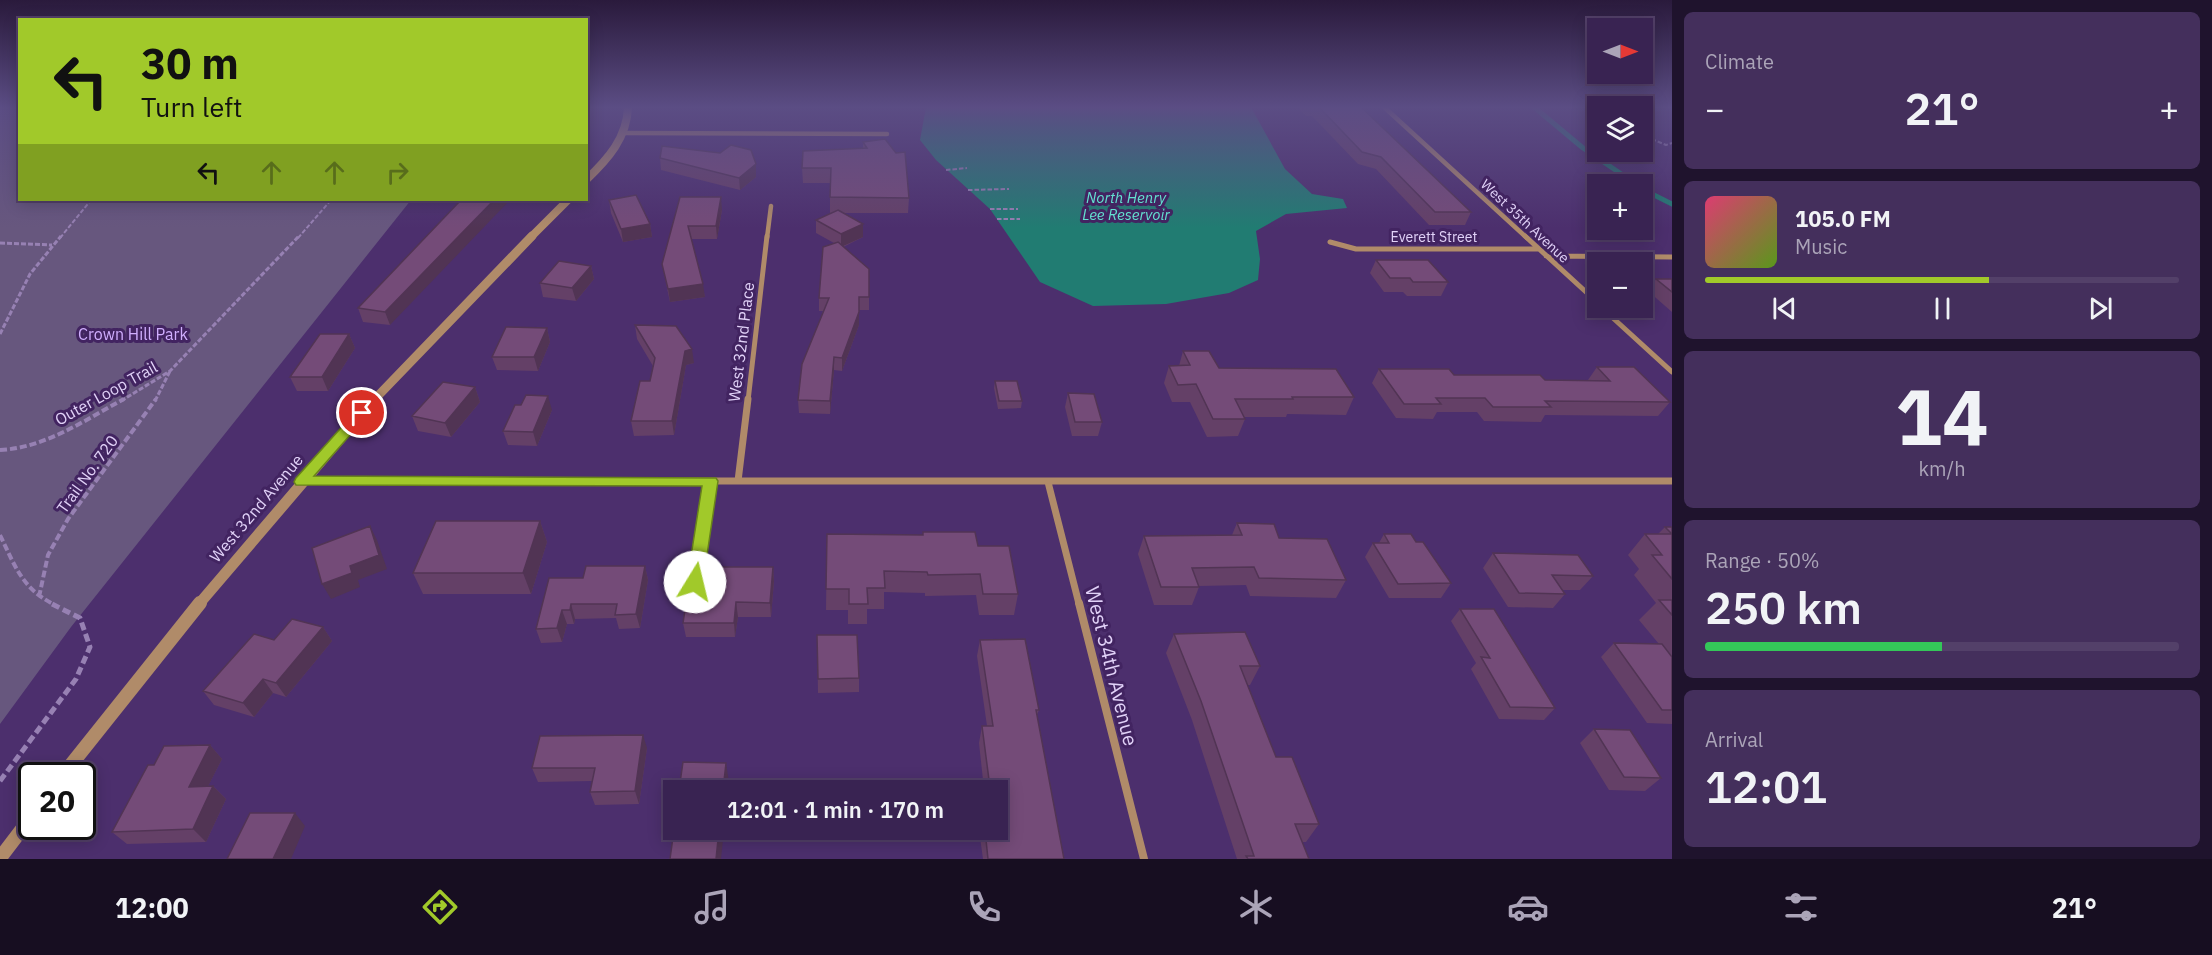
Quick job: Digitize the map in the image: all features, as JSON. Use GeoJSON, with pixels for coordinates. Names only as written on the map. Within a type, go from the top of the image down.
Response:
{"type":"FeatureCollection","features":[{"type":"Feature","properties":{"kind":"street"},"geometry":{"type":"LineString","coordinates":[[588,178],[609,157],[615,147]]}},
{"type":"Feature","properties":{"kind":"street","name":"West 35th Avenue"},"geometry":{"type":"LineString","coordinates":[[1428,147],[1587,293]]}},
{"type":"Feature","properties":{"kind":"street","name":"West 32nd Avenue"},"geometry":{"type":"LineString","coordinates":[[73,762],[203,598],[301,482],[423,346],[567,201]]}},
{"type":"Feature","properties":{"kind":"street","name":"West 32nd Place"},"geometry":{"type":"LineString","coordinates":[[738,481],[771,206]]}},
{"type":"Feature","properties":{"kind":"street","name":"Everett Street"},"geometry":{"type":"LineString","coordinates":[[1330,242],[1356,249],[1539,249]]}},
{"type":"Feature","properties":{"kind":"street"},"geometry":{"type":"LineString","coordinates":[[1545,256],[1672,257]]}},
{"type":"Feature","properties":{"kind":"street"},"geometry":{"type":"LineString","coordinates":[[1613,318],[1672,372]]}},
{"type":"Feature","properties":{"kind":"street"},"geometry":{"type":"LineString","coordinates":[[301,482],[1672,481]]}},
{"type":"Feature","properties":{"kind":"street","name":"West 34th Avenue"},"geometry":{"type":"LineString","coordinates":[[1048,482],[1144,859]]}},
{"type":"Feature","properties":{"kind":"street"},"geometry":{"type":"LineString","coordinates":[[0,858],[18,834]]}},
{"type":"Feature","properties":{"kind":"lane"},"geometry":{"type":"LineString","coordinates":[[695,582],[711,481]]}},
{"type":"Feature","properties":{"kind":"path"},"geometry":{"type":"LineString","coordinates":[[946,170],[967,168]]}},
{"type":"Feature","properties":{"kind":"path"},"geometry":{"type":"LineString","coordinates":[[968,190],[1009,189]]}},
{"type":"Feature","properties":{"kind":"path"},"geometry":{"type":"LineString","coordinates":[[0,334],[30,274],[90,201]]}},
{"type":"Feature","properties":{"kind":"path","name":"Outer Loop Trail"},"geometry":{"type":"LineString","coordinates":[[0,450],[19,449],[50,438],[139,391],[170,371],[275,264],[330,201]]}},
{"type":"Feature","properties":{"kind":"path"},"geometry":{"type":"LineString","coordinates":[[990,209],[1018,209]]}},
{"type":"Feature","properties":{"kind":"path"},"geometry":{"type":"LineString","coordinates":[[997,219],[1020,219]]}},
{"type":"Feature","properties":{"kind":"path"},"geometry":{"type":"LineString","coordinates":[[0,243],[52,245]]}},
{"type":"Feature","properties":{"kind":"path","name":"Trail No. 720"},"geometry":{"type":"LineString","coordinates":[[39,597],[48,555],[68,519],[154,402],[170,371]]}},
{"type":"Feature","properties":{"kind":"path"},"geometry":{"type":"LineString","coordinates":[[0,535],[23,582],[39,597],[80,618],[90,647],[75,679],[0,781]]}},
{"type":"Feature","properties":{"kind":"green space","name":"Crown Hill Park"},"geometry":{"type":"Polygon","coordinates":[[[0,147],[18,147],[18,201],[410,201],[71,627],[0,724],[0,147]]]}},
{"type":"Feature","properties":{"kind":"water","name":"North Henry Lee Reservoir"},"geometry":{"type":"Polygon","coordinates":[[[926,147],[1273,147],[1285,169],[1312,194],[1343,199],[1347,208],[1286,214],[1256,231],[1260,259],[1258,280],[1229,293],[1166,304],[1093,306],[1040,282],[990,209],[936,160],[926,147]]]}},
{"type":"Feature","properties":{"kind":"building"},"geometry":{"type":"Polygon","coordinates":[[[662,147],[720,153],[728,147],[751,150],[756,164],[739,178],[660,158],[662,147]]]}},
{"type":"Feature","properties":{"kind":"building"},"geometry":{"type":"Polygon","coordinates":[[[891,147],[896,153],[905,152],[909,198],[830,197],[831,168],[802,168],[803,151],[891,147]]]}},
{"type":"Feature","properties":{"kind":"building"},"geometry":{"type":"Polygon","coordinates":[[[1357,147],[1403,147],[1471,212],[1435,212],[1381,157],[1362,152],[1357,147]]]}},
{"type":"Feature","properties":{"kind":"building"},"geometry":{"type":"Polygon","coordinates":[[[636,195],[650,224],[621,229],[609,200],[636,195]]]}},
{"type":"Feature","properties":{"kind":"building"},"geometry":{"type":"Polygon","coordinates":[[[680,197],[721,197],[716,226],[688,226],[703,284],[668,289],[662,264],[680,197]]]}},
{"type":"Feature","properties":{"kind":"building"},"geometry":{"type":"Polygon","coordinates":[[[460,201],[493,201],[385,312],[358,308],[460,201]]]}},
{"type":"Feature","properties":{"kind":"building"},"geometry":{"type":"Polygon","coordinates":[[[838,210],[863,224],[841,234],[816,220],[838,210]]]}},
{"type":"Feature","properties":{"kind":"building"},"geometry":{"type":"Polygon","coordinates":[[[838,242],[869,269],[869,297],[859,297],[859,312],[842,358],[834,357],[830,401],[798,400],[802,364],[829,298],[819,298],[823,247],[838,242]]]}},
{"type":"Feature","properties":{"kind":"building"},"geometry":{"type":"Polygon","coordinates":[[[1376,260],[1428,260],[1448,282],[1413,282],[1410,278],[1390,278],[1376,260]]]}},
{"type":"Feature","properties":{"kind":"building"},"geometry":{"type":"Polygon","coordinates":[[[559,261],[591,266],[572,288],[540,283],[559,261]]]}},
{"type":"Feature","properties":{"kind":"building"},"geometry":{"type":"Polygon","coordinates":[[[1656,279],[1672,279],[1672,292],[1656,279]]]}},
{"type":"Feature","properties":{"kind":"building"},"geometry":{"type":"Polygon","coordinates":[[[635,325],[676,326],[692,349],[685,351],[672,421],[631,421],[640,381],[650,381],[655,358],[635,325]]]}},
{"type":"Feature","properties":{"kind":"building"},"geometry":{"type":"Polygon","coordinates":[[[506,327],[547,328],[534,357],[492,357],[506,327]]]}},
{"type":"Feature","properties":{"kind":"building"},"geometry":{"type":"Polygon","coordinates":[[[320,334],[349,334],[322,377],[290,377],[320,334]]]}},
{"type":"Feature","properties":{"kind":"building"},"geometry":{"type":"Polygon","coordinates":[[[1183,351],[1209,351],[1219,368],[1336,369],[1354,397],[1235,399],[1245,419],[1213,419],[1196,384],[1178,385],[1169,366],[1190,365],[1183,351]]]}},
{"type":"Feature","properties":{"kind":"building"},"geometry":{"type":"Polygon","coordinates":[[[1597,367],[1634,367],[1670,402],[1545,401],[1551,407],[1493,407],[1485,398],[1436,398],[1441,404],[1404,404],[1379,369],[1449,369],[1454,375],[1540,375],[1545,380],[1610,381],[1597,367]]]}},
{"type":"Feature","properties":{"kind":"building"},"geometry":{"type":"Polygon","coordinates":[[[995,381],[1017,381],[1022,401],[999,401],[995,381]]]}},
{"type":"Feature","properties":{"kind":"building"},"geometry":{"type":"Polygon","coordinates":[[[443,382],[475,387],[445,423],[412,416],[443,382]]]}},
{"type":"Feature","properties":{"kind":"building"},"geometry":{"type":"Polygon","coordinates":[[[1068,393],[1094,394],[1102,422],[1075,422],[1068,393]]]}},
{"type":"Feature","properties":{"kind":"building"},"geometry":{"type":"Polygon","coordinates":[[[526,395],[548,396],[533,432],[503,431],[515,405],[521,405],[526,395]]]}},
{"type":"Feature","properties":{"kind":"building"},"geometry":{"type":"Polygon","coordinates":[[[436,521],[540,521],[523,573],[413,573],[436,521]]]}},
{"type":"Feature","properties":{"kind":"building"},"geometry":{"type":"Polygon","coordinates":[[[1237,523],[1274,524],[1279,538],[1327,539],[1346,580],[1259,578],[1254,567],[1192,568],[1199,587],[1161,587],[1144,536],[1242,535],[1237,523]]]}},
{"type":"Feature","properties":{"kind":"building"},"geometry":{"type":"Polygon","coordinates":[[[370,526],[379,555],[350,566],[352,573],[322,584],[312,548],[370,526]]]}},
{"type":"Feature","properties":{"kind":"building"},"geometry":{"type":"Polygon","coordinates":[[[1665,527],[1672,527],[1672,534],[1665,527]]]}},
{"type":"Feature","properties":{"kind":"building"},"geometry":{"type":"Polygon","coordinates":[[[923,532],[975,532],[978,546],[1009,546],[1018,594],[983,594],[980,574],[928,575],[927,572],[884,571],[885,588],[867,588],[868,604],[849,604],[849,589],[826,589],[827,534],[923,535],[923,532]]]}},
{"type":"Feature","properties":{"kind":"building"},"geometry":{"type":"Polygon","coordinates":[[[1384,534],[1411,534],[1416,542],[1423,542],[1451,583],[1398,584],[1373,543],[1389,543],[1384,534]]]}},
{"type":"Feature","properties":{"kind":"building"},"geometry":{"type":"Polygon","coordinates":[[[1645,534],[1672,534],[1672,579],[1652,555],[1662,555],[1645,534]]]}},
{"type":"Feature","properties":{"kind":"building"},"geometry":{"type":"Polygon","coordinates":[[[1493,553],[1578,555],[1593,576],[1552,575],[1565,594],[1519,593],[1493,553]]]}},
{"type":"Feature","properties":{"kind":"building"},"geometry":{"type":"Polygon","coordinates":[[[586,566],[645,566],[636,614],[615,615],[617,604],[571,604],[570,610],[562,610],[557,628],[536,629],[549,578],[583,578],[586,566]]]}},
{"type":"Feature","properties":{"kind":"building"},"geometry":{"type":"Polygon","coordinates":[[[719,567],[773,567],[770,603],[736,602],[734,623],[683,623],[690,578],[717,578],[719,567]]]}},
{"type":"Feature","properties":{"kind":"building"},"geometry":{"type":"Polygon","coordinates":[[[1659,600],[1672,600],[1672,615],[1659,600]]]}},
{"type":"Feature","properties":{"kind":"building"},"geometry":{"type":"Polygon","coordinates":[[[1460,609],[1494,609],[1555,708],[1510,707],[1481,657],[1490,658],[1460,609]]]}},
{"type":"Feature","properties":{"kind":"building"},"geometry":{"type":"Polygon","coordinates":[[[292,619],[323,627],[276,683],[263,679],[243,703],[203,691],[254,634],[274,640],[292,619]]]}},
{"type":"Feature","properties":{"kind":"building"},"geometry":{"type":"Polygon","coordinates":[[[1245,632],[1260,666],[1240,666],[1276,757],[1292,757],[1319,824],[1295,824],[1309,859],[1248,859],[1246,856],[1254,856],[1201,701],[1174,634],[1245,632]]]}},
{"type":"Feature","properties":{"kind":"building"},"geometry":{"type":"Polygon","coordinates":[[[817,635],[857,635],[859,678],[818,679],[817,635]]]}},
{"type":"Feature","properties":{"kind":"building"},"geometry":{"type":"Polygon","coordinates":[[[1025,639],[1064,859],[988,859],[986,840],[1008,840],[1008,780],[989,780],[982,726],[993,726],[980,640],[1025,639]]]}},
{"type":"Feature","properties":{"kind":"building"},"geometry":{"type":"Polygon","coordinates":[[[1614,643],[1662,644],[1672,657],[1672,710],[1662,710],[1614,643]]]}},
{"type":"Feature","properties":{"kind":"building"},"geometry":{"type":"Polygon","coordinates":[[[1594,729],[1630,730],[1661,778],[1624,777],[1594,729]]]}},
{"type":"Feature","properties":{"kind":"building"},"geometry":{"type":"Polygon","coordinates":[[[643,735],[635,791],[590,792],[595,768],[532,768],[540,736],[643,735]]]}},
{"type":"Feature","properties":{"kind":"building"},"geometry":{"type":"Polygon","coordinates":[[[210,745],[189,787],[213,786],[193,829],[112,832],[148,765],[154,765],[164,746],[210,745]]]}},
{"type":"Feature","properties":{"kind":"building"},"geometry":{"type":"Polygon","coordinates":[[[683,762],[726,763],[724,780],[680,780],[683,762]]]}},
{"type":"Feature","properties":{"kind":"building"},"geometry":{"type":"Polygon","coordinates":[[[250,813],[295,813],[273,859],[227,859],[250,813]]]}},
{"type":"Feature","properties":{"kind":"building"},"geometry":{"type":"Polygon","coordinates":[[[673,840],[718,840],[716,859],[670,859],[673,840]]]}},
{"type":"Feature","properties":{"kind":"waterway"},"geometry":{"type":"LineString","coordinates":[[1582,147],[1621,174]]}},
{"type":"Feature","properties":{"kind":"waterway"},"geometry":{"type":"LineString","coordinates":[[1653,194],[1672,204]]}},
{"type":"Feature","properties":{"kind":"route"},"geometry":{"type":"LineString","coordinates":[[362,413],[301,482],[711,481],[695,582]]}}]}
